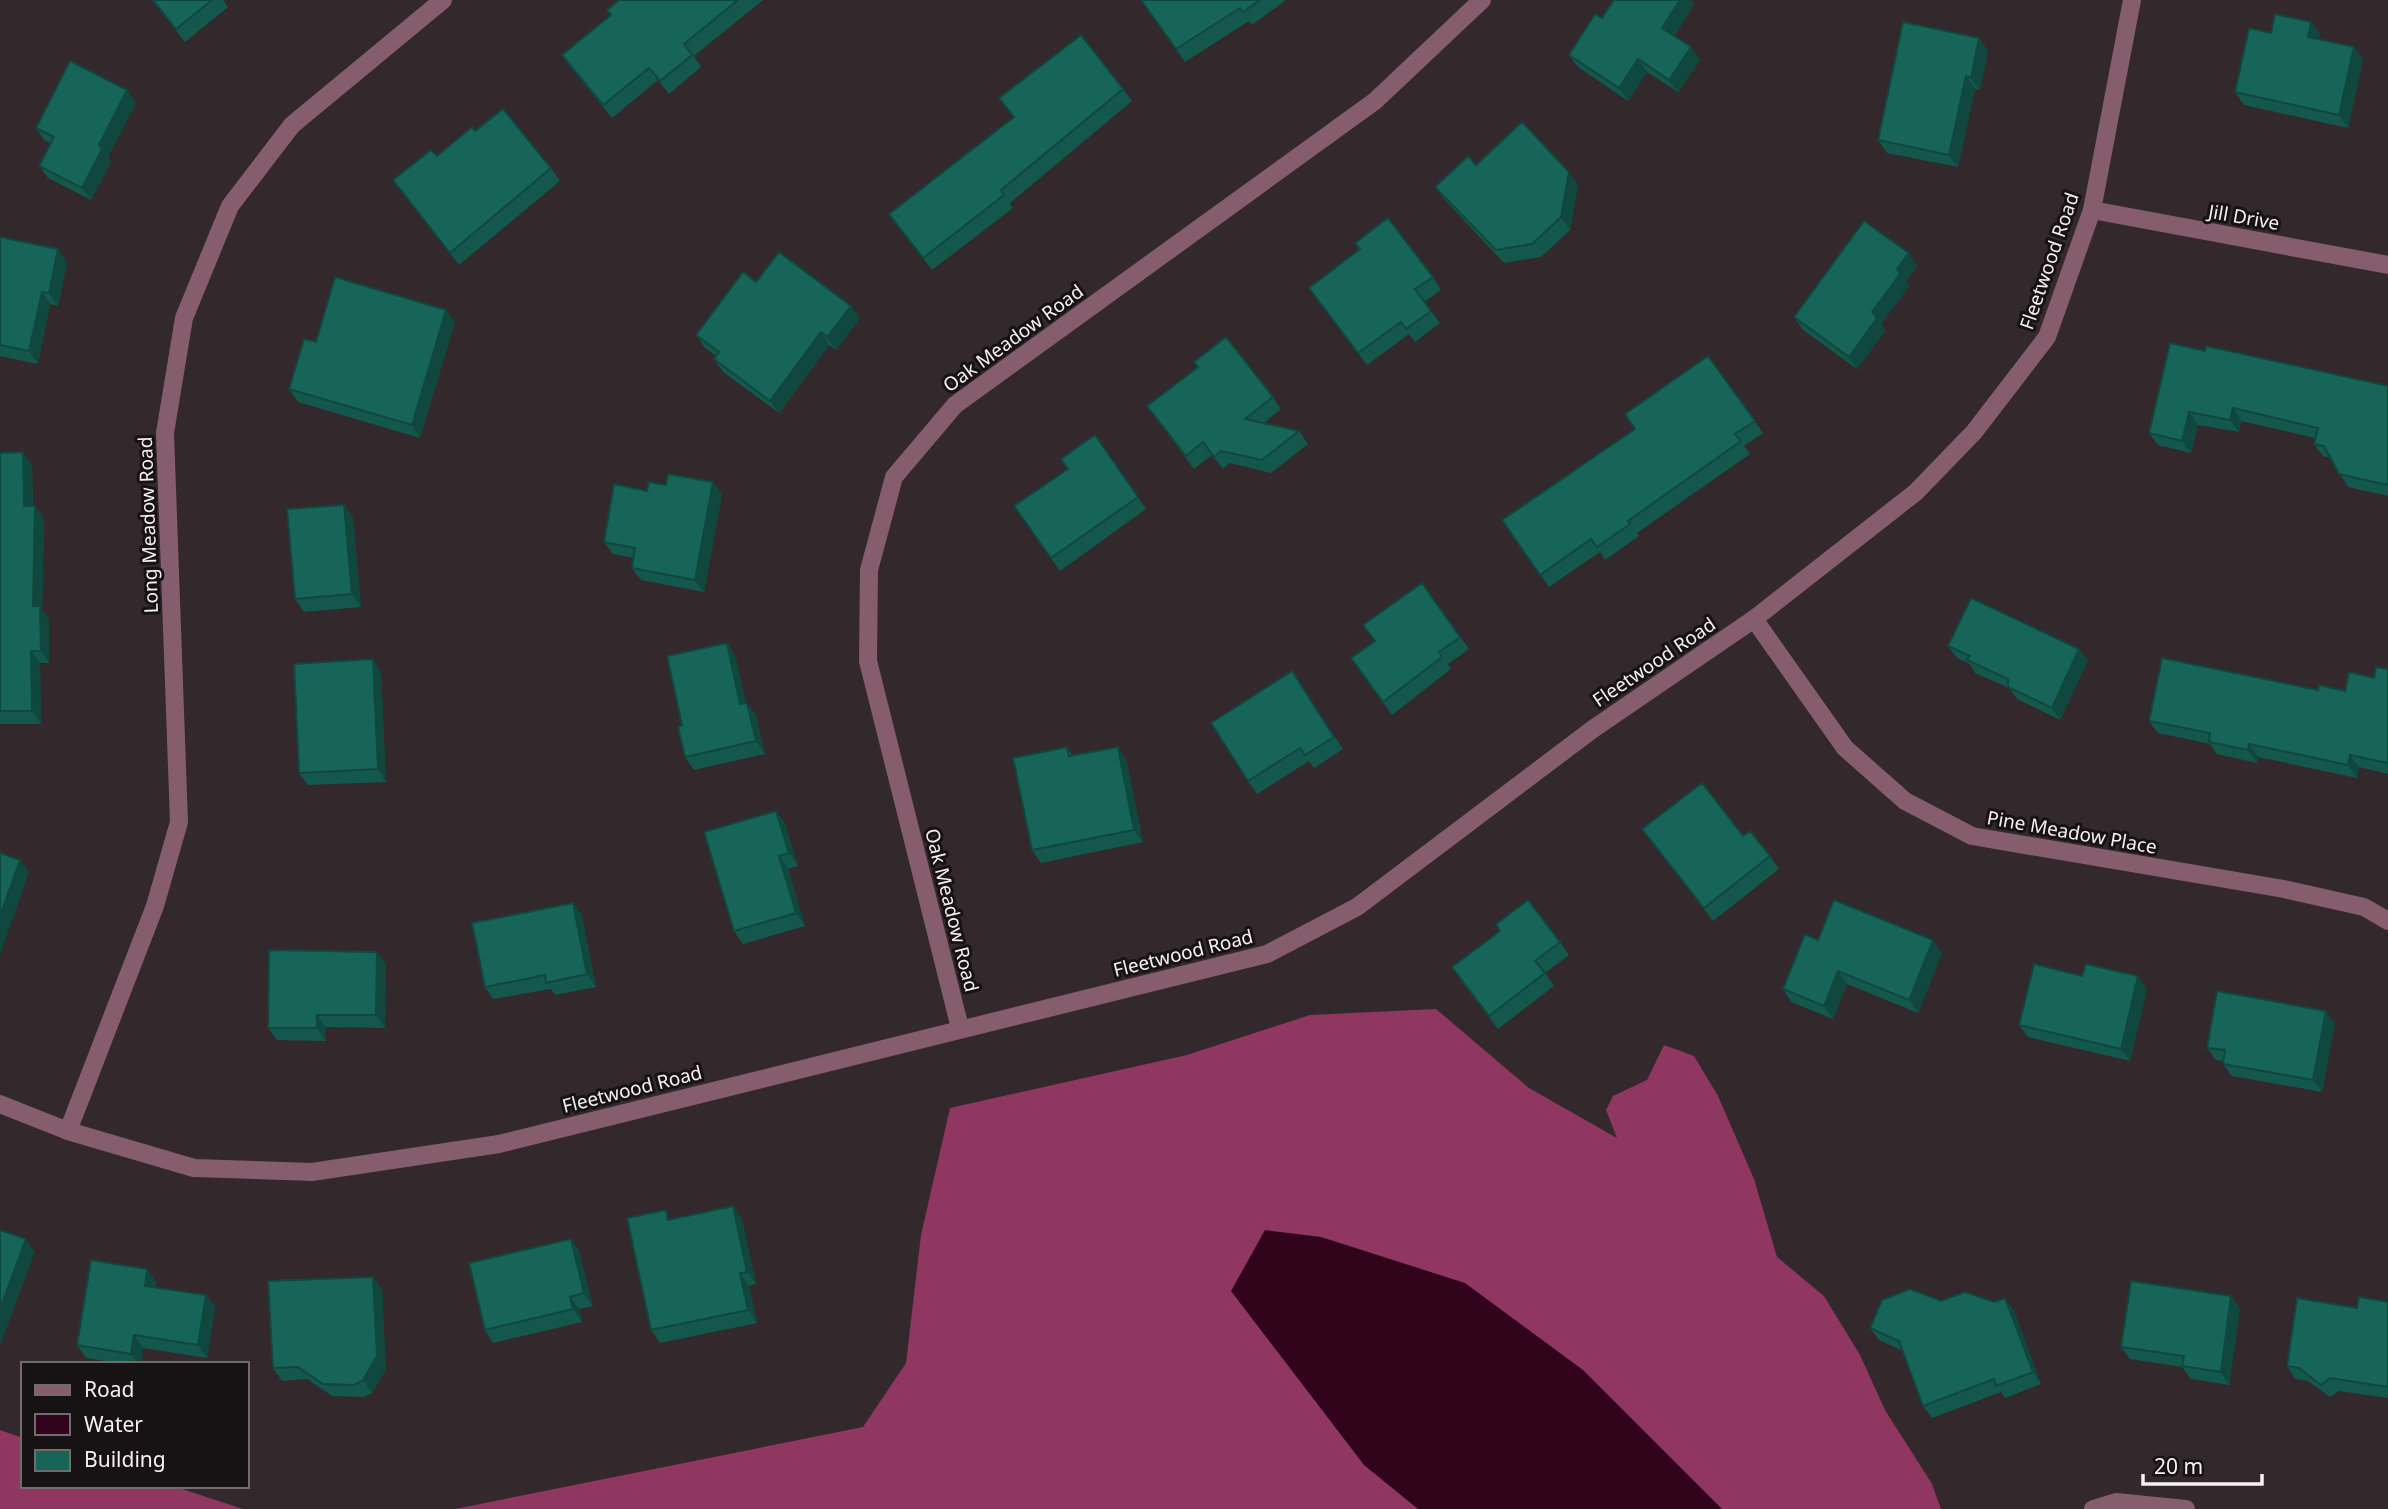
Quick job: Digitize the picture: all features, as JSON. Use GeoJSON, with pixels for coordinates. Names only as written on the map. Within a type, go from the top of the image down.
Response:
{"type":"FeatureCollection","features":[{"type":"Feature","properties":{"kind":"street","name":"Long Meadow Road"},"geometry":{"type":"LineString","coordinates":[[68,1131],[155,906],[179,821],[165,433],[184,318],[230,206],[292,125],[443,0]]}},
{"type":"Feature","properties":{"kind":"street","name":"Oak Meadow Road"},"geometry":{"type":"LineString","coordinates":[[960,1028],[868,661],[869,570],[894,477],[955,405],[1375,101],[1482,0]]}},
{"type":"Feature","properties":{"kind":"street","name":"Fleetwood Road"},"geometry":{"type":"LineString","coordinates":[[0,1104],[68,1131],[194,1168],[312,1172],[499,1144],[1267,954],[1357,907],[1592,729],[1754,619],[1916,492],[1974,432],[2047,337],[2092,210],[2132,0]]}},
{"type":"Feature","properties":{"kind":"street","name":"Jill Drive"},"geometry":{"type":"LineString","coordinates":[[2092,210],[2388,265]]}},
{"type":"Feature","properties":{"kind":"street","name":"Pine Meadow Place"},"geometry":{"type":"LineString","coordinates":[[1754,619],[1845,748],[1905,801],[1972,836],[2284,889],[2364,907],[2388,921]]}},
{"type":"Feature","properties":{"kind":"street"},"geometry":{"type":"LineString","coordinates":[[2092,1509],[2116,1502],[2186,1509]]}},
{"type":"Feature","properties":{"kind":"shaded area"},"geometry":{"type":"Polygon","coordinates":[[[1436,1009],[1529,1088],[1617,1138],[1606,1110],[1613,1096],[1647,1080],[1664,1045],[1694,1056],[1718,1096],[1754,1179],[1777,1257],[1824,1296],[1860,1355],[1885,1410],[1932,1484],[1941,1509],[455,1509],[863,1427],[906,1363],[921,1235],[950,1108],[1187,1055],[1310,1015],[1436,1009]]]}},
{"type":"Feature","properties":{"kind":"shaded area"},"geometry":{"type":"Polygon","coordinates":[[[0,1430],[21,1437],[21,1488],[179,1488],[243,1509],[0,1509],[0,1430]]]}},
{"type":"Feature","properties":{"kind":"water"},"geometry":{"type":"Polygon","coordinates":[[[1265,1230],[1321,1237],[1465,1283],[1583,1370],[1722,1509],[1418,1509],[1364,1465],[1231,1291],[1265,1230]]]}},
{"type":"Feature","properties":{"kind":"building"},"geometry":{"type":"Polygon","coordinates":[[[153,0],[212,0],[176,29],[153,0]]]}},
{"type":"Feature","properties":{"kind":"building"},"geometry":{"type":"Polygon","coordinates":[[[619,0],[738,0],[684,44],[692,55],[660,81],[649,68],[603,105],[562,55],[611,15],[607,10],[619,0]]]}},
{"type":"Feature","properties":{"kind":"building"},"geometry":{"type":"Polygon","coordinates":[[[1141,0],[1260,0],[1243,12],[1240,8],[1176,49],[1141,0]]]}},
{"type":"Feature","properties":{"kind":"building"},"geometry":{"type":"Polygon","coordinates":[[[1614,0],[1680,0],[1662,28],[1691,47],[1669,80],[1638,59],[1619,88],[1569,55],[1595,14],[1602,18],[1614,0]]]}},
{"type":"Feature","properties":{"kind":"building"},"geometry":{"type":"Polygon","coordinates":[[[2275,14],[2311,22],[2308,37],[2354,47],[2339,115],[2235,92],[2249,28],[2271,33],[2275,14]]]}},
{"type":"Feature","properties":{"kind":"building"},"geometry":{"type":"Polygon","coordinates":[[[1903,22],[1979,38],[1971,78],[1966,76],[1949,155],[1878,140],[1903,22]]]}},
{"type":"Feature","properties":{"kind":"building"},"geometry":{"type":"Polygon","coordinates":[[[1081,35],[1123,89],[1001,190],[1004,195],[923,258],[889,214],[1014,117],[999,98],[1081,35]]]}},
{"type":"Feature","properties":{"kind":"building"},"geometry":{"type":"Polygon","coordinates":[[[70,61],[127,90],[99,145],[102,149],[82,188],[39,166],[54,137],[36,128],[70,61]]]}},
{"type":"Feature","properties":{"kind":"building"},"geometry":{"type":"Polygon","coordinates":[[[503,109],[551,168],[450,253],[393,180],[431,150],[437,156],[472,127],[475,131],[503,109]]]}},
{"type":"Feature","properties":{"kind":"building"},"geometry":{"type":"Polygon","coordinates":[[[1522,122],[1569,172],[1561,217],[1532,244],[1496,250],[1435,187],[1468,156],[1476,165],[1522,122]]]}},
{"type":"Feature","properties":{"kind":"building"},"geometry":{"type":"Polygon","coordinates":[[[1388,218],[1433,277],[1415,289],[1431,311],[1406,329],[1401,322],[1358,353],[1309,288],[1360,249],[1355,243],[1388,218]]]}},
{"type":"Feature","properties":{"kind":"building"},"geometry":{"type":"Polygon","coordinates":[[[1864,221],[1909,253],[1897,269],[1900,274],[1872,312],[1877,318],[1849,357],[1794,317],[1864,221]]]}},
{"type":"Feature","properties":{"kind":"building"},"geometry":{"type":"Polygon","coordinates":[[[0,237],[58,249],[49,293],[42,292],[29,351],[0,345],[0,237]]]}},
{"type":"Feature","properties":{"kind":"building"},"geometry":{"type":"Polygon","coordinates":[[[779,252],[851,306],[827,337],[821,332],[770,401],[714,359],[719,352],[696,335],[743,272],[756,282],[779,252]]]}},
{"type":"Feature","properties":{"kind":"building"},"geometry":{"type":"Polygon","coordinates":[[[335,277],[446,310],[412,425],[289,389],[304,339],[316,342],[335,277]]]}},
{"type":"Feature","properties":{"kind":"building"},"geometry":{"type":"Polygon","coordinates":[[[1226,337],[1273,397],[1245,419],[1299,431],[1262,460],[1221,451],[1214,457],[1203,442],[1186,456],[1147,406],[1198,367],[1194,362],[1226,337]]]}},
{"type":"Feature","properties":{"kind":"building"},"geometry":{"type":"Polygon","coordinates":[[[2170,343],[2205,351],[2206,346],[2388,386],[2388,485],[2339,474],[2324,446],[2314,444],[2318,428],[2233,408],[2230,420],[2189,412],[2182,441],[2149,433],[2170,343]]]}},
{"type":"Feature","properties":{"kind":"building"},"geometry":{"type":"Polygon","coordinates":[[[1708,356],[1755,421],[1735,434],[1741,441],[1628,521],[1630,524],[1597,547],[1591,539],[1540,575],[1502,520],[1635,429],[1625,414],[1708,356]]]}},
{"type":"Feature","properties":{"kind":"building"},"geometry":{"type":"Polygon","coordinates":[[[1095,435],[1138,497],[1051,558],[1014,506],[1068,469],[1061,459],[1095,435]]]}},
{"type":"Feature","properties":{"kind":"building"},"geometry":{"type":"Polygon","coordinates":[[[23,452],[24,506],[35,506],[33,606],[40,606],[41,651],[31,651],[32,711],[0,711],[0,453],[23,452]]]}},
{"type":"Feature","properties":{"kind":"building"},"geometry":{"type":"Polygon","coordinates":[[[668,474],[713,482],[695,580],[632,568],[635,548],[604,542],[614,484],[647,491],[649,482],[666,485],[668,474]]]}},
{"type":"Feature","properties":{"kind":"building"},"geometry":{"type":"Polygon","coordinates":[[[344,505],[352,594],[295,599],[287,509],[344,505]]]}},
{"type":"Feature","properties":{"kind":"building"},"geometry":{"type":"Polygon","coordinates":[[[1422,583],[1460,637],[1439,652],[1442,657],[1383,702],[1351,658],[1375,641],[1363,625],[1422,583]]]}},
{"type":"Feature","properties":{"kind":"building"},"geometry":{"type":"Polygon","coordinates":[[[1971,598],[2079,649],[2052,708],[2008,687],[2008,679],[1967,660],[1970,656],[1948,646],[1971,598]]]}},
{"type":"Feature","properties":{"kind":"building"},"geometry":{"type":"Polygon","coordinates":[[[727,643],[740,704],[747,703],[756,741],[685,757],[678,727],[682,725],[667,656],[727,643]]]}},
{"type":"Feature","properties":{"kind":"building"},"geometry":{"type":"Polygon","coordinates":[[[2162,658],[2318,690],[2319,685],[2345,691],[2349,672],[2374,678],[2376,667],[2388,669],[2388,763],[2350,755],[2348,765],[2249,744],[2248,750],[2209,742],[2210,733],[2149,721],[2162,658]]]}},
{"type":"Feature","properties":{"kind":"building"},"geometry":{"type":"Polygon","coordinates":[[[373,659],[378,769],[299,773],[294,664],[373,659]]]}},
{"type":"Feature","properties":{"kind":"building"},"geometry":{"type":"Polygon","coordinates":[[[1292,671],[1334,737],[1305,755],[1300,748],[1248,781],[1211,723],[1292,671]]]}},
{"type":"Feature","properties":{"kind":"building"},"geometry":{"type":"Polygon","coordinates":[[[1067,747],[1069,756],[1118,747],[1134,830],[1032,850],[1013,758],[1067,747]]]}},
{"type":"Feature","properties":{"kind":"building"},"geometry":{"type":"Polygon","coordinates":[[[1702,783],[1743,836],[1750,831],[1770,856],[1704,908],[1642,829],[1702,783]]]}},
{"type":"Feature","properties":{"kind":"building"},"geometry":{"type":"Polygon","coordinates":[[[776,811],[789,853],[779,856],[796,913],[734,931],[704,832],[776,811]]]}},
{"type":"Feature","properties":{"kind":"building"},"geometry":{"type":"Polygon","coordinates":[[[0,853],[20,860],[0,916],[0,853]]]}},
{"type":"Feature","properties":{"kind":"building"},"geometry":{"type":"Polygon","coordinates":[[[1528,900],[1560,942],[1535,961],[1545,973],[1489,1016],[1452,967],[1500,931],[1496,924],[1528,900]]]}},
{"type":"Feature","properties":{"kind":"building"},"geometry":{"type":"Polygon","coordinates":[[[1834,900],[1933,940],[1909,1000],[1838,971],[1824,1006],[1783,989],[1805,934],[1818,940],[1834,900]]]}},
{"type":"Feature","properties":{"kind":"building"},"geometry":{"type":"Polygon","coordinates":[[[573,903],[587,974],[546,983],[545,975],[485,987],[472,923],[573,903]]]}},
{"type":"Feature","properties":{"kind":"building"},"geometry":{"type":"Polygon","coordinates":[[[269,950],[377,952],[376,1015],[317,1015],[317,1028],[268,1028],[269,950]]]}},
{"type":"Feature","properties":{"kind":"building"},"geometry":{"type":"Polygon","coordinates":[[[2034,964],[2082,976],[2086,964],[2138,976],[2121,1049],[2019,1025],[2034,964]]]}},
{"type":"Feature","properties":{"kind":"building"},"geometry":{"type":"Polygon","coordinates":[[[2217,991],[2326,1011],[2313,1080],[2223,1064],[2225,1050],[2207,1048],[2217,991]]]}},
{"type":"Feature","properties":{"kind":"building"},"geometry":{"type":"Polygon","coordinates":[[[733,1206],[747,1272],[740,1273],[748,1310],[651,1330],[627,1218],[666,1210],[668,1220],[733,1206]]]}},
{"type":"Feature","properties":{"kind":"building"},"geometry":{"type":"Polygon","coordinates":[[[0,1230],[26,1239],[0,1309],[0,1230]]]}},
{"type":"Feature","properties":{"kind":"building"},"geometry":{"type":"Polygon","coordinates":[[[571,1239],[584,1293],[570,1297],[573,1309],[485,1330],[469,1263],[571,1239]]]}},
{"type":"Feature","properties":{"kind":"building"},"geometry":{"type":"Polygon","coordinates":[[[91,1260],[147,1269],[145,1286],[206,1295],[198,1345],[134,1335],[131,1354],[77,1345],[91,1260]]]}},
{"type":"Feature","properties":{"kind":"building"},"geometry":{"type":"Polygon","coordinates":[[[373,1277],[377,1356],[363,1380],[354,1385],[323,1384],[298,1367],[273,1368],[268,1281],[373,1277]]]}},
{"type":"Feature","properties":{"kind":"building"},"geometry":{"type":"Polygon","coordinates":[[[2131,1281],[2231,1296],[2221,1372],[2182,1366],[2184,1356],[2121,1347],[2131,1281]]]}},
{"type":"Feature","properties":{"kind":"building"},"geometry":{"type":"Polygon","coordinates":[[[1910,1289],[1941,1301],[1965,1292],[1994,1302],[2005,1298],[2033,1372],[1996,1386],[1994,1379],[1923,1406],[1899,1341],[1870,1328],[1882,1300],[1910,1289]]]}},
{"type":"Feature","properties":{"kind":"building"},"geometry":{"type":"Polygon","coordinates":[[[2359,1297],[2388,1302],[2388,1387],[2330,1378],[2321,1385],[2299,1368],[2287,1366],[2297,1298],[2357,1308],[2359,1297]]]}}]}
